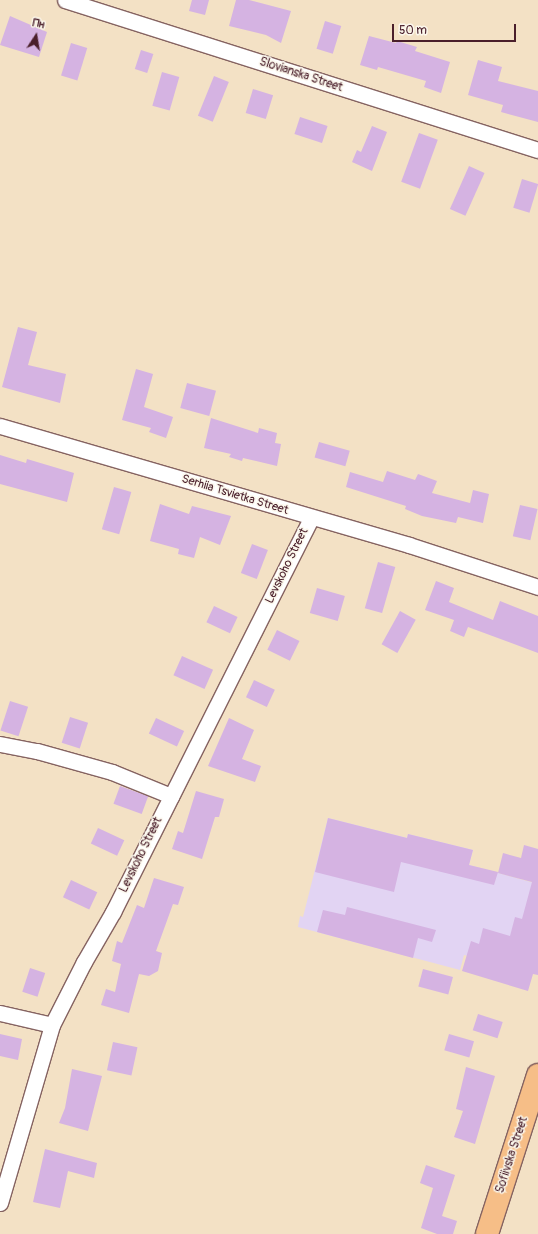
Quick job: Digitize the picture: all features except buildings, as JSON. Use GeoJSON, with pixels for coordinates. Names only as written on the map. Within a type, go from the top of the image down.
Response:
{"type":"FeatureCollection","features":[{"type":"Feature","properties":{"kind":"main road","name":"Sofiivska Street"},"geometry":{"type":"LineString","coordinates":[[486,1234],[538,1075]]}},
{"type":"Feature","properties":{"kind":"street","name":"Slovianska Street"},"geometry":{"type":"LineString","coordinates":[[64,0],[538,150]]}},
{"type":"Feature","properties":{"kind":"street","name":"Serhiia Tsvietka Street"},"geometry":{"type":"LineString","coordinates":[[0,426],[311,518],[409,545],[538,587]]}},
{"type":"Feature","properties":{"kind":"street","name":"Levskoho Street"},"geometry":{"type":"LineString","coordinates":[[0,1203],[52,1025],[84,962],[113,912],[311,518]]}},
{"type":"Feature","properties":{"kind":"street"},"geometry":{"type":"LineString","coordinates":[[0,744],[37,751],[112,772],[171,796]]}},
{"type":"Feature","properties":{"kind":"street"},"geometry":{"type":"LineString","coordinates":[[0,1013],[52,1025]]}},
{"type":"Feature","properties":{"kind":"shaded area"},"geometry":{"type":"Polygon","coordinates":[[[328,818],[407,838],[408,834],[473,850],[469,865],[538,884],[502,965],[464,955],[460,970],[298,927],[300,916],[303,917],[328,818]]]}}]}
